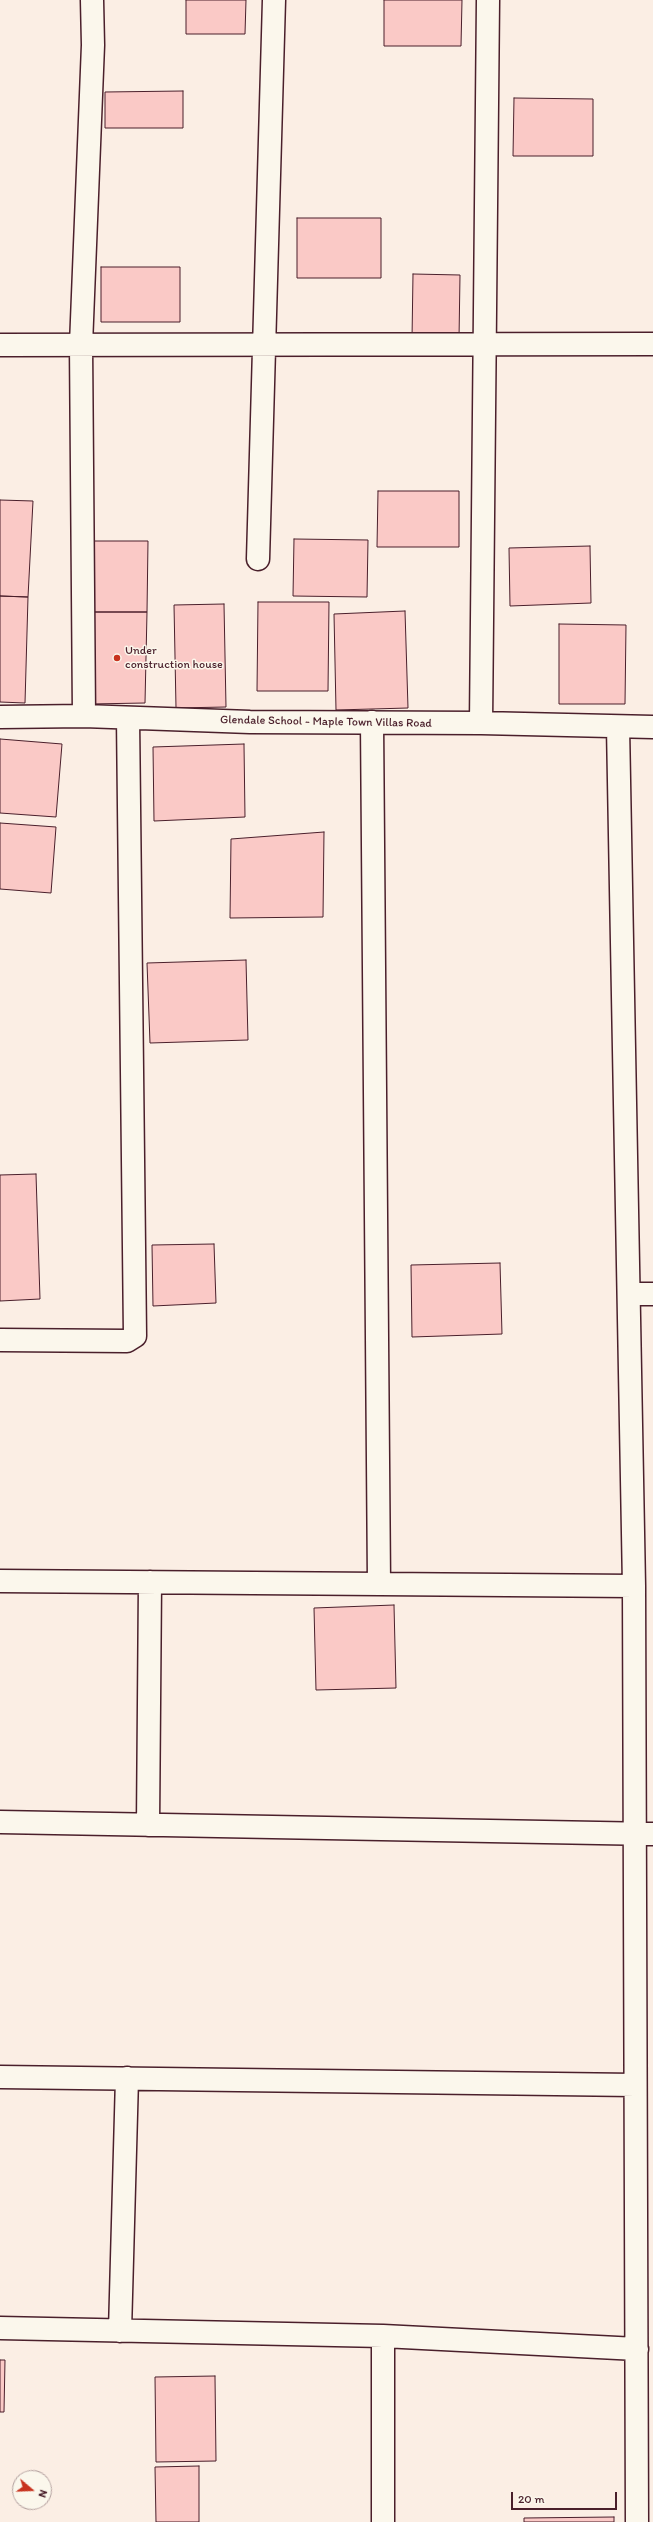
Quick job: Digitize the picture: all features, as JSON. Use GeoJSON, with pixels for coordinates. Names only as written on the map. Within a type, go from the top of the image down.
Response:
{"type":"FeatureCollection","features":[{"type":"Feature","properties":{"kind":"street"},"geometry":{"type":"LineString","coordinates":[[84,716],[81,345],[93,45],[92,0]]}},
{"type":"Feature","properties":{"kind":"street"},"geometry":{"type":"LineString","coordinates":[[258,560],[274,0]]}},
{"type":"Feature","properties":{"kind":"street"},"geometry":{"type":"LineString","coordinates":[[482,723],[488,0]]}},
{"type":"Feature","properties":{"kind":"street"},"geometry":{"type":"LineString","coordinates":[[0,345],[263,343],[653,344]]}},
{"type":"Feature","properties":{"kind":"street","name":"Glendale School - Maple Town Villas Road"},"geometry":{"type":"LineString","coordinates":[[0,717],[84,716],[653,727]]}},
{"type":"Feature","properties":{"kind":"street"},"geometry":{"type":"LineString","coordinates":[[0,1340],[127,1341],[135,1336],[128,718]]}},
{"type":"Feature","properties":{"kind":"street"},"geometry":{"type":"LineString","coordinates":[[372,722],[378,1584]]}},
{"type":"Feature","properties":{"kind":"street"},"geometry":{"type":"LineString","coordinates":[[618,726],[634,1586],[644,1834],[636,2085],[637,2349],[645,2483],[637,2522]]}},
{"type":"Feature","properties":{"kind":"street"},"geometry":{"type":"LineString","coordinates":[[629,1294],[653,1294]]}},
{"type":"Feature","properties":{"kind":"street"},"geometry":{"type":"LineString","coordinates":[[0,1581],[634,1586]]}},
{"type":"Feature","properties":{"kind":"street"},"geometry":{"type":"LineString","coordinates":[[148,1825],[150,1582]]}},
{"type":"Feature","properties":{"kind":"street"},"geometry":{"type":"LineString","coordinates":[[0,1822],[644,1834]]}},
{"type":"Feature","properties":{"kind":"street"},"geometry":{"type":"LineString","coordinates":[[0,2077],[636,2085]]}},
{"type":"Feature","properties":{"kind":"street"},"geometry":{"type":"LineString","coordinates":[[120,2331],[127,2078]]}},
{"type":"Feature","properties":{"kind":"street"},"geometry":{"type":"LineString","coordinates":[[0,2328],[383,2336],[637,2349]]}},
{"type":"Feature","properties":{"kind":"street"},"geometry":{"type":"LineString","coordinates":[[383,2336],[383,2522]]}},
{"type":"Feature","properties":{"kind":"building"},"geometry":{"type":"Polygon","coordinates":[[[186,0],[246,0],[245,34],[186,34],[186,0]]]}},
{"type":"Feature","properties":{"kind":"building"},"geometry":{"type":"Polygon","coordinates":[[[384,0],[462,0],[461,46],[384,46],[384,0]]]}},
{"type":"Feature","properties":{"kind":"building"},"geometry":{"type":"Polygon","coordinates":[[[183,91],[183,128],[105,128],[105,92],[183,91]]]}},
{"type":"Feature","properties":{"kind":"building"},"geometry":{"type":"Polygon","coordinates":[[[514,98],[593,99],[593,156],[513,156],[514,98]]]}},
{"type":"Feature","properties":{"kind":"building"},"geometry":{"type":"Polygon","coordinates":[[[297,218],[381,218],[381,278],[297,278],[297,218]]]}},
{"type":"Feature","properties":{"kind":"building"},"geometry":{"type":"Polygon","coordinates":[[[101,267],[180,267],[180,322],[101,322],[101,267]]]}},
{"type":"Feature","properties":{"kind":"building"},"geometry":{"type":"Polygon","coordinates":[[[413,274],[460,275],[459,339],[412,339],[413,274]]]}},
{"type":"Feature","properties":{"kind":"building"},"geometry":{"type":"Polygon","coordinates":[[[378,491],[459,491],[459,547],[377,547],[378,491]]]}},
{"type":"Feature","properties":{"kind":"building"},"geometry":{"type":"Polygon","coordinates":[[[0,500],[33,501],[28,597],[0,596],[0,500]]]}},
{"type":"Feature","properties":{"kind":"building"},"geometry":{"type":"Polygon","coordinates":[[[294,539],[368,540],[367,597],[293,596],[294,539]]]}},
{"type":"Feature","properties":{"kind":"building"},"geometry":{"type":"Polygon","coordinates":[[[88,541],[148,541],[147,612],[87,612],[88,541]]]}},
{"type":"Feature","properties":{"kind":"building"},"geometry":{"type":"Polygon","coordinates":[[[590,546],[591,603],[510,606],[509,548],[590,546]]]}},
{"type":"Feature","properties":{"kind":"building"},"geometry":{"type":"Polygon","coordinates":[[[0,596],[28,597],[25,703],[0,702],[0,596]]]}},
{"type":"Feature","properties":{"kind":"building"},"geometry":{"type":"Polygon","coordinates":[[[258,602],[329,602],[328,691],[257,691],[258,602]]]}},
{"type":"Feature","properties":{"kind":"building"},"geometry":{"type":"Polygon","coordinates":[[[224,604],[226,707],[176,708],[174,605],[224,604]]]}},
{"type":"Feature","properties":{"kind":"building"},"geometry":{"type":"Polygon","coordinates":[[[405,611],[408,708],[336,710],[334,614],[405,611]]]}},
{"type":"Feature","properties":{"kind":"building","name":"Under construction house"},"geometry":{"type":"Polygon","coordinates":[[[87,612],[147,612],[145,703],[89,704],[87,612]]]}},
{"type":"Feature","properties":{"kind":"building"},"geometry":{"type":"Polygon","coordinates":[[[559,624],[626,625],[625,704],[559,704],[559,624]]]}},
{"type":"Feature","properties":{"kind":"building"},"geometry":{"type":"Polygon","coordinates":[[[0,739],[62,744],[56,817],[0,813],[0,739]]]}},
{"type":"Feature","properties":{"kind":"building"},"geometry":{"type":"Polygon","coordinates":[[[244,744],[245,817],[154,821],[153,747],[244,744]]]}},
{"type":"Feature","properties":{"kind":"building"},"geometry":{"type":"Polygon","coordinates":[[[0,823],[56,827],[51,893],[0,889],[0,823]]]}},
{"type":"Feature","properties":{"kind":"building"},"geometry":{"type":"Polygon","coordinates":[[[324,832],[323,917],[230,918],[231,839],[324,832]]]}},
{"type":"Feature","properties":{"kind":"building"},"geometry":{"type":"Polygon","coordinates":[[[246,960],[248,1040],[150,1043],[147,963],[246,960]]]}},
{"type":"Feature","properties":{"kind":"building"},"geometry":{"type":"Polygon","coordinates":[[[36,1174],[40,1299],[0,1301],[0,1175],[36,1174]]]}},
{"type":"Feature","properties":{"kind":"building"},"geometry":{"type":"Polygon","coordinates":[[[214,1244],[216,1303],[153,1306],[152,1245],[214,1244]]]}},
{"type":"Feature","properties":{"kind":"building"},"geometry":{"type":"Polygon","coordinates":[[[500,1263],[502,1334],[412,1337],[411,1265],[500,1263]]]}},
{"type":"Feature","properties":{"kind":"building"},"geometry":{"type":"Polygon","coordinates":[[[394,1605],[396,1688],[316,1690],[314,1608],[394,1605]]]}},
{"type":"Feature","properties":{"kind":"building"},"geometry":{"type":"Polygon","coordinates":[[[0,2360],[5,2360],[4,2412],[0,2412],[0,2360]]]}},
{"type":"Feature","properties":{"kind":"building"},"geometry":{"type":"Polygon","coordinates":[[[215,2376],[216,2461],[156,2462],[155,2377],[215,2376]]]}},
{"type":"Feature","properties":{"kind":"building"},"geometry":{"type":"Polygon","coordinates":[[[199,2466],[199,2522],[156,2522],[155,2467],[199,2466]]]}},
{"type":"Feature","properties":{"kind":"building"},"geometry":{"type":"Polygon","coordinates":[[[614,2517],[614,2522],[524,2522],[524,2518],[614,2517]]]}},
{"type":"Feature","properties":{"kind":"place","name":"Under construction house"},"geometry":{"type":"Point","coordinates":[117,658]}}]}
